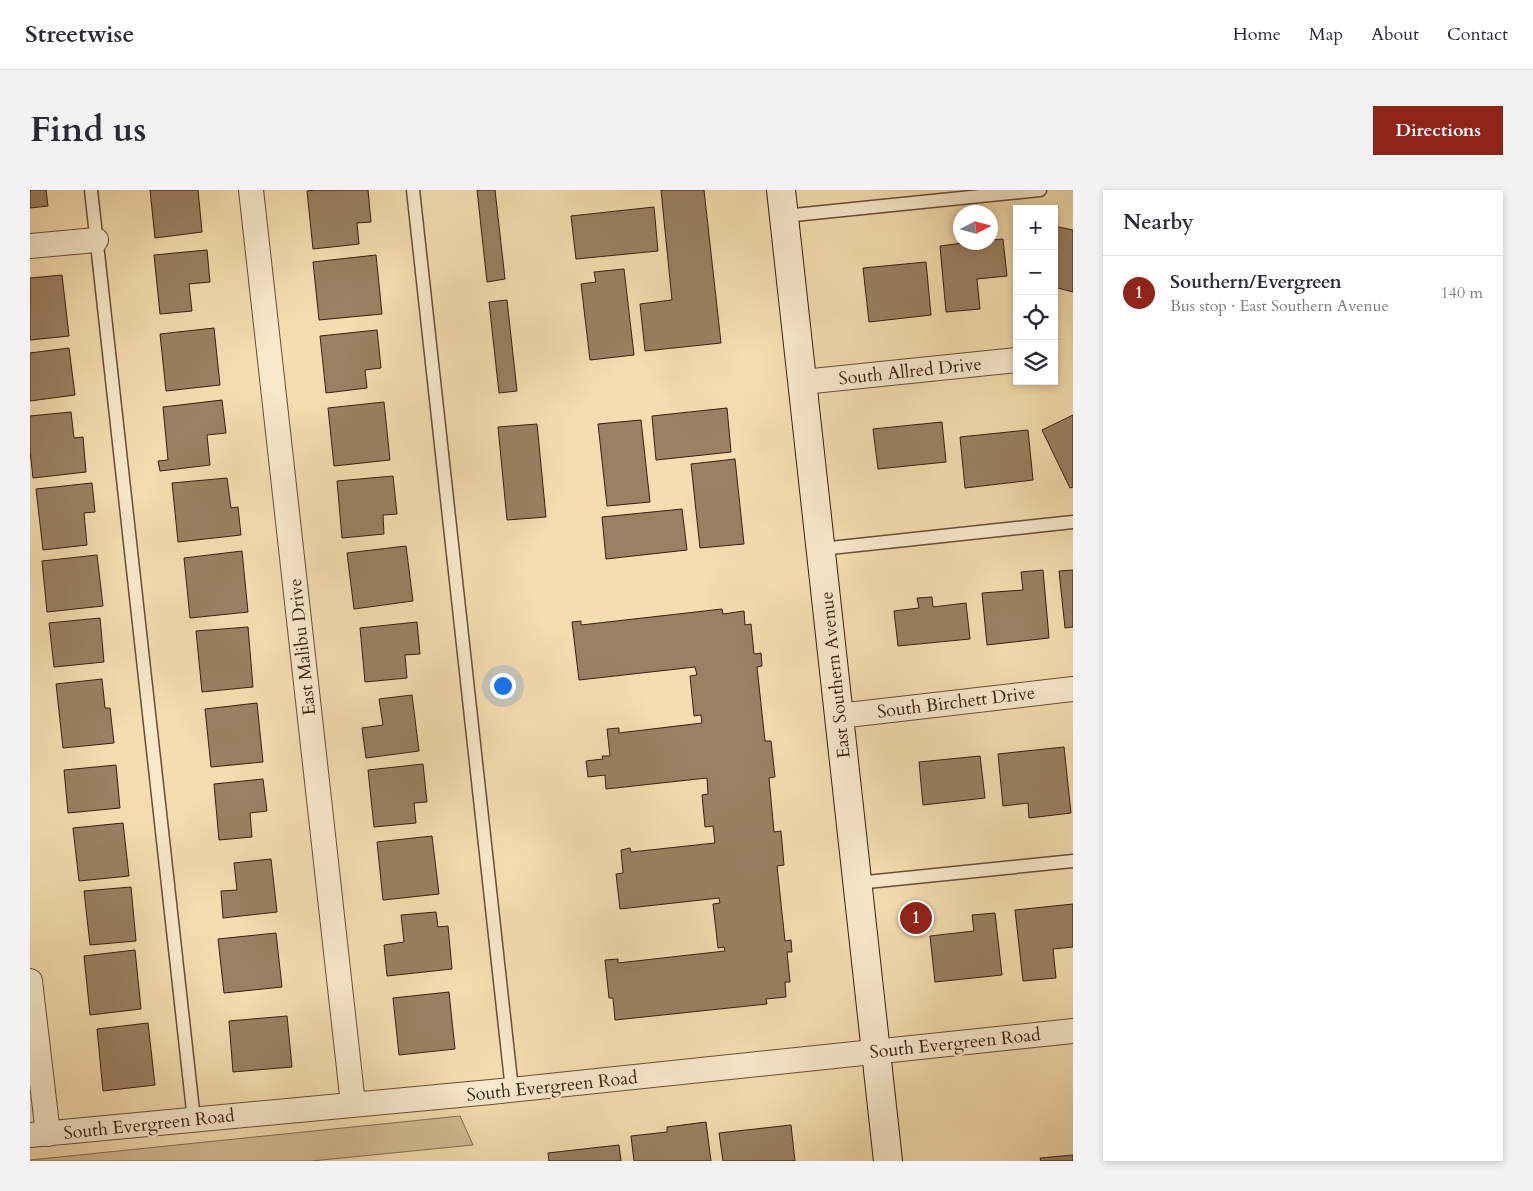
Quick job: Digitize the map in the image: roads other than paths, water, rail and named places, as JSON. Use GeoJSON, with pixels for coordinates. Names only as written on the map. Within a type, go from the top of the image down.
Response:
{"type":"FeatureCollection","features":[{"type":"Feature","properties":{"kind":"main road","name":"East Southern Avenue"},"geometry":{"type":"LineString","coordinates":[[783,203],[888,1161]]}},
{"type":"Feature","properties":{"kind":"street","name":"East Malibu Drive"},"geometry":{"type":"LineString","coordinates":[[251,190],[353,1104]]}},
{"type":"Feature","properties":{"kind":"street"},"geometry":{"type":"LineString","coordinates":[[30,246],[96,240]]}},
{"type":"Feature","properties":{"kind":"street","name":"South Allred Drive"},"geometry":{"type":"LineString","coordinates":[[803,382],[1013,360]]}},
{"type":"Feature","properties":{"kind":"street","name":"South Birchett Drive"},"geometry":{"type":"LineString","coordinates":[[839,716],[1073,689]]}},
{"type":"Feature","properties":{"kind":"street"},"geometry":{"type":"LineString","coordinates":[[30,981],[39,1134]]}},
{"type":"Feature","properties":{"kind":"street","name":"South Evergreen Road"},"geometry":{"type":"LineString","coordinates":[[39,1134],[512,1090],[1073,1031]]}},
{"type":"Feature","properties":{"kind":"lane"},"geometry":{"type":"LineString","coordinates":[[91,190],[194,1120]]}},
{"type":"Feature","properties":{"kind":"lane"},"geometry":{"type":"LineString","coordinates":[[413,190],[512,1090]]}},
{"type":"Feature","properties":{"kind":"lane"},"geometry":{"type":"LineString","coordinates":[[783,203],[1040,190]]}},
{"type":"Feature","properties":{"kind":"lane"},"geometry":{"type":"LineString","coordinates":[[821,549],[1073,522]]}},
{"type":"Feature","properties":{"kind":"lane"},"geometry":{"type":"LineString","coordinates":[[857,883],[1073,861]]}},
{"type":"Feature","properties":{"kind":"place","name":"Southern/Evergreen"},"geometry":{"type":"Point","coordinates":[916,918]}}]}
